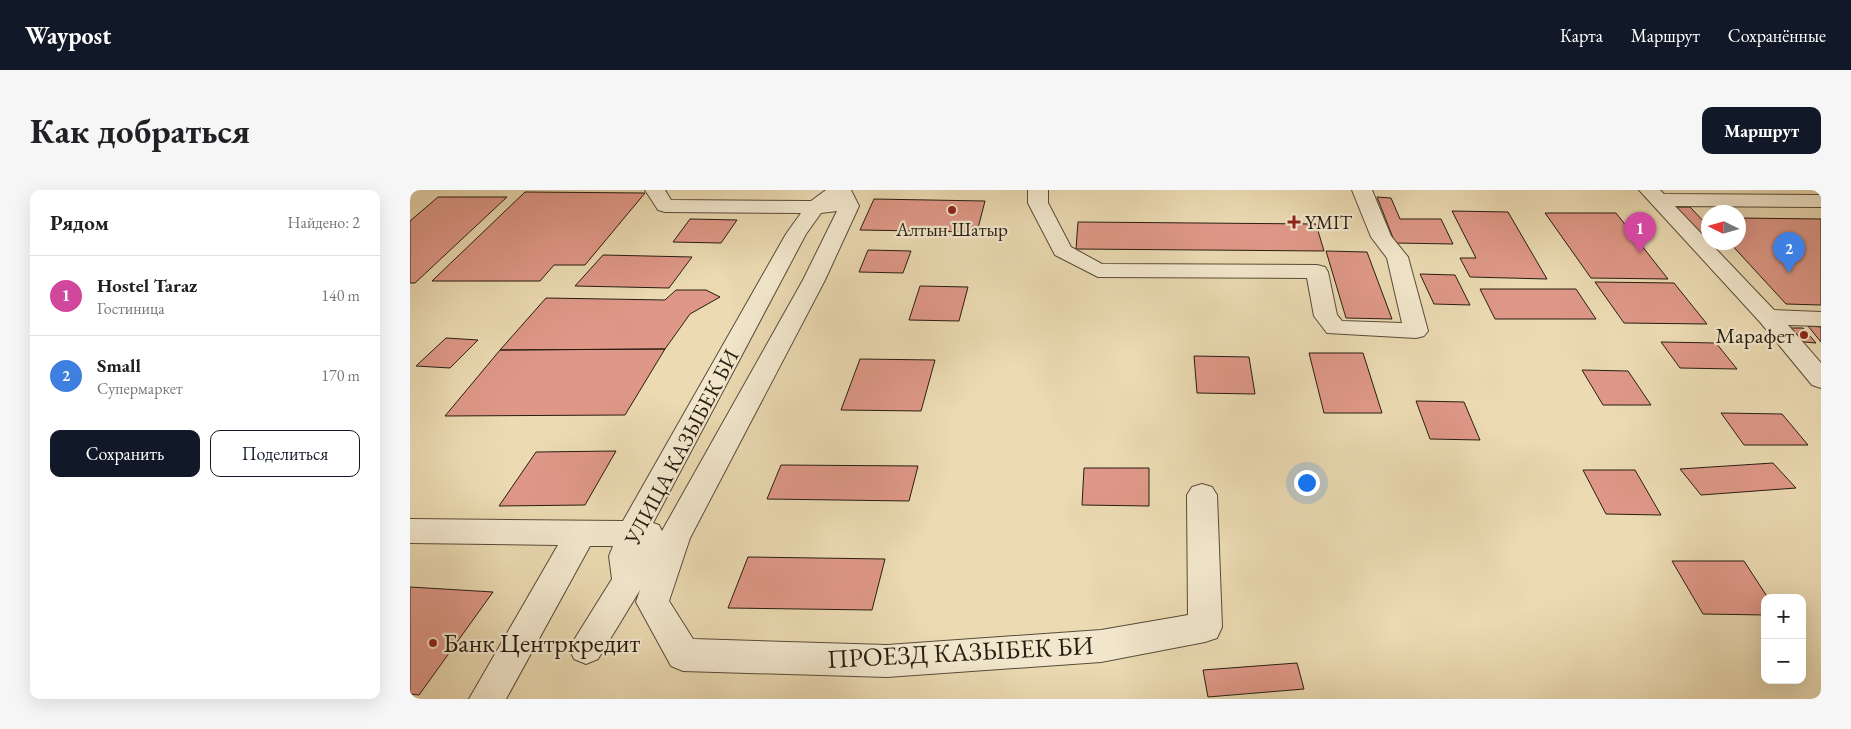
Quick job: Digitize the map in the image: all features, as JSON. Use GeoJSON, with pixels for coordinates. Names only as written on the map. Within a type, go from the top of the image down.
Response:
{"type":"FeatureCollection","features":[{"type":"Feature","properties":{"kind":"street"},"geometry":{"type":"LineString","coordinates":[[655,190],[665,206],[815,207]]}},
{"type":"Feature","properties":{"kind":"street"},"geometry":{"type":"LineString","coordinates":[[1038,190],[1038,203],[1062,251],[1098,270],[1317,272],[1326,316],[1335,328],[1416,331],[1397,257],[1381,237],[1362,190]]}},
{"type":"Feature","properties":{"kind":"street","name":"УЛИЦА КАЗЫБЕК БИ"},"geometry":{"type":"LineString","coordinates":[[628,582],[625,556],[632,533],[796,234],[815,207],[843,195]]}},
{"type":"Feature","properties":{"kind":"street","name":"УЛИЦА КАЗЫБЕК БИ"},"geometry":{"type":"LineString","coordinates":[[628,582],[674,537],[814,280],[843,195]]}},
{"type":"Feature","properties":{"kind":"street"},"geometry":{"type":"LineString","coordinates":[[1653,195],[1821,200]]}},
{"type":"Feature","properties":{"kind":"street"},"geometry":{"type":"LineString","coordinates":[[1653,195],[1768,317],[1821,379]]}},
{"type":"Feature","properties":{"kind":"street"},"geometry":{"type":"LineString","coordinates":[[1768,317],[1821,319]]}},
{"type":"Feature","properties":{"kind":"street","name":"ПРОЕЗД КАЗЫБЕК БИ"},"geometry":{"type":"LineString","coordinates":[[674,537],[652,602],[683,655],[887,661],[1101,646],[1205,627],[1202,495]]}},
{"type":"Feature","properties":{"kind":"street"},"geometry":{"type":"LineString","coordinates":[[410,531],[632,533],[674,537]]}},
{"type":"Feature","properties":{"kind":"street"},"geometry":{"type":"LineString","coordinates":[[487,699],[582,532]]}},
{"type":"Feature","properties":{"kind":"street"},"geometry":{"type":"LineString","coordinates":[[586,648],[628,582]]}},
{"type":"Feature","properties":{"kind":"building"},"geometry":{"type":"Polygon","coordinates":[[[525,192],[645,193],[585,265],[554,265],[540,281],[432,281],[525,192]]]}},
{"type":"Feature","properties":{"kind":"building"},"geometry":{"type":"Polygon","coordinates":[[[438,197],[507,197],[415,283],[410,283],[410,221],[438,197]]]}},
{"type":"Feature","properties":{"kind":"building"},"geometry":{"type":"Polygon","coordinates":[[[1377,197],[1391,198],[1400,219],[1441,219],[1453,244],[1395,243],[1377,197]]]}},
{"type":"Feature","properties":{"kind":"building"},"geometry":{"type":"Polygon","coordinates":[[[874,199],[985,201],[977,232],[860,230],[874,199]]]}},
{"type":"Feature","properties":{"kind":"building"},"geometry":{"type":"Polygon","coordinates":[[[1675,207],[1690,207],[1701,219],[1701,235],[1675,207]]]}},
{"type":"Feature","properties":{"kind":"building"},"geometry":{"type":"Polygon","coordinates":[[[1452,211],[1508,212],[1547,279],[1470,277],[1460,258],[1476,258],[1452,211]]]}},
{"type":"Feature","properties":{"kind":"building"},"geometry":{"type":"Polygon","coordinates":[[[1545,213],[1616,213],[1668,279],[1591,278],[1545,213]]]}},
{"type":"Feature","properties":{"kind":"building"},"geometry":{"type":"Polygon","coordinates":[[[1746,218],[1821,219],[1821,305],[1786,304],[1736,250],[1746,250],[1746,218]]]}},
{"type":"Feature","properties":{"kind":"building"},"geometry":{"type":"Polygon","coordinates":[[[690,219],[737,220],[721,243],[673,242],[690,219]]]}},
{"type":"Feature","properties":{"kind":"building"},"geometry":{"type":"Polygon","coordinates":[[[1078,222],[1316,224],[1324,251],[1076,249],[1078,222]]]}},
{"type":"Feature","properties":{"kind":"building"},"geometry":{"type":"Polygon","coordinates":[[[868,250],[911,251],[903,273],[859,272],[868,250]]]}},
{"type":"Feature","properties":{"kind":"building"},"geometry":{"type":"Polygon","coordinates":[[[1326,251],[1367,252],[1392,319],[1346,318],[1326,251]]]}},
{"type":"Feature","properties":{"kind":"building"},"geometry":{"type":"Polygon","coordinates":[[[603,255],[692,257],[669,288],[575,286],[603,255]]]}},
{"type":"Feature","properties":{"kind":"building"},"geometry":{"type":"Polygon","coordinates":[[[1420,274],[1455,275],[1470,305],[1434,304],[1420,274]]]}},
{"type":"Feature","properties":{"kind":"building"},"geometry":{"type":"Polygon","coordinates":[[[1595,282],[1674,283],[1707,324],[1624,323],[1595,282]]]}},
{"type":"Feature","properties":{"kind":"building"},"geometry":{"type":"Polygon","coordinates":[[[920,286],[968,287],[959,321],[909,320],[920,286]]]}},
{"type":"Feature","properties":{"kind":"building"},"geometry":{"type":"Polygon","coordinates":[[[1480,289],[1576,289],[1596,319],[1495,319],[1480,289]]]}},
{"type":"Feature","properties":{"kind":"building"},"geometry":{"type":"Polygon","coordinates":[[[676,290],[706,290],[720,297],[690,314],[665,349],[500,350],[546,298],[665,300],[676,290]]]}},
{"type":"Feature","properties":{"kind":"building"},"geometry":{"type":"Polygon","coordinates":[[[1808,326],[1821,327],[1821,342],[1808,326]]]}},
{"type":"Feature","properties":{"kind":"building","name":"Марафет"},"geometry":{"type":"Polygon","coordinates":[[[1791,328],[1803,328],[1816,343],[1804,342],[1791,328]]]}},
{"type":"Feature","properties":{"kind":"building"},"geometry":{"type":"Polygon","coordinates":[[[446,338],[478,340],[450,368],[416,366],[446,338]]]}},
{"type":"Feature","properties":{"kind":"building"},"geometry":{"type":"Polygon","coordinates":[[[1661,342],[1716,343],[1737,369],[1680,368],[1661,342]]]}},
{"type":"Feature","properties":{"kind":"building"},"geometry":{"type":"Polygon","coordinates":[[[665,349],[625,415],[445,416],[500,350],[665,349]]]}},
{"type":"Feature","properties":{"kind":"building"},"geometry":{"type":"Polygon","coordinates":[[[1309,353],[1363,353],[1382,413],[1324,413],[1309,353]]]}},
{"type":"Feature","properties":{"kind":"building"},"geometry":{"type":"Polygon","coordinates":[[[1194,356],[1249,357],[1255,394],[1197,393],[1194,356]]]}},
{"type":"Feature","properties":{"kind":"building"},"geometry":{"type":"Polygon","coordinates":[[[860,359],[935,360],[921,411],[841,410],[860,359]]]}},
{"type":"Feature","properties":{"kind":"building"},"geometry":{"type":"Polygon","coordinates":[[[1582,370],[1628,371],[1651,405],[1603,405],[1582,370]]]}},
{"type":"Feature","properties":{"kind":"building"},"geometry":{"type":"Polygon","coordinates":[[[1416,401],[1464,402],[1480,440],[1430,439],[1416,401]]]}},
{"type":"Feature","properties":{"kind":"building"},"geometry":{"type":"Polygon","coordinates":[[[1721,413],[1782,414],[1808,445],[1744,445],[1721,413]]]}},
{"type":"Feature","properties":{"kind":"building"},"geometry":{"type":"Polygon","coordinates":[[[616,451],[585,505],[499,506],[536,452],[616,451]]]}},
{"type":"Feature","properties":{"kind":"building"},"geometry":{"type":"Polygon","coordinates":[[[1773,463],[1796,488],[1701,495],[1680,469],[1773,463]]]}},
{"type":"Feature","properties":{"kind":"building"},"geometry":{"type":"Polygon","coordinates":[[[781,465],[918,466],[909,501],[767,499],[781,465]]]}},
{"type":"Feature","properties":{"kind":"building"},"geometry":{"type":"Polygon","coordinates":[[[1084,468],[1149,468],[1149,506],[1082,505],[1084,468]]]}},
{"type":"Feature","properties":{"kind":"building"},"geometry":{"type":"Polygon","coordinates":[[[1583,470],[1635,470],[1661,515],[1606,514],[1583,470]]]}},
{"type":"Feature","properties":{"kind":"building"},"geometry":{"type":"Polygon","coordinates":[[[748,557],[885,559],[872,610],[728,608],[748,557]]]}},
{"type":"Feature","properties":{"kind":"building"},"geometry":{"type":"Polygon","coordinates":[[[1672,561],[1744,561],[1765,594],[1761,594],[1761,615],[1703,614],[1672,561]]]}},
{"type":"Feature","properties":{"kind":"building","name":"Банк Центркредит"},"geometry":{"type":"Polygon","coordinates":[[[410,587],[493,592],[419,695],[410,694],[410,587]]]}},
{"type":"Feature","properties":{"kind":"building"},"geometry":{"type":"Polygon","coordinates":[[[1297,663],[1304,689],[1208,697],[1203,670],[1297,663]]]}},
{"type":"Feature","properties":{"kind":"place","name":"Алтын Шатыр"},"geometry":{"type":"Point","coordinates":[952,210]}},
{"type":"Feature","properties":{"kind":"place","name":"YMIT"},"geometry":{"type":"Point","coordinates":[1294,222]}},
{"type":"Feature","properties":{"kind":"place","name":"Hostel Taraz"},"geometry":{"type":"Point","coordinates":[1640,253]}},
{"type":"Feature","properties":{"kind":"place","name":"Small"},"geometry":{"type":"Point","coordinates":[1789,273]}},
{"type":"Feature","properties":{"kind":"place","name":"Марафет"},"geometry":{"type":"Point","coordinates":[1804,335]}},
{"type":"Feature","properties":{"kind":"place","name":"Банк Центркредит"},"geometry":{"type":"Point","coordinates":[433,643]}}]}
